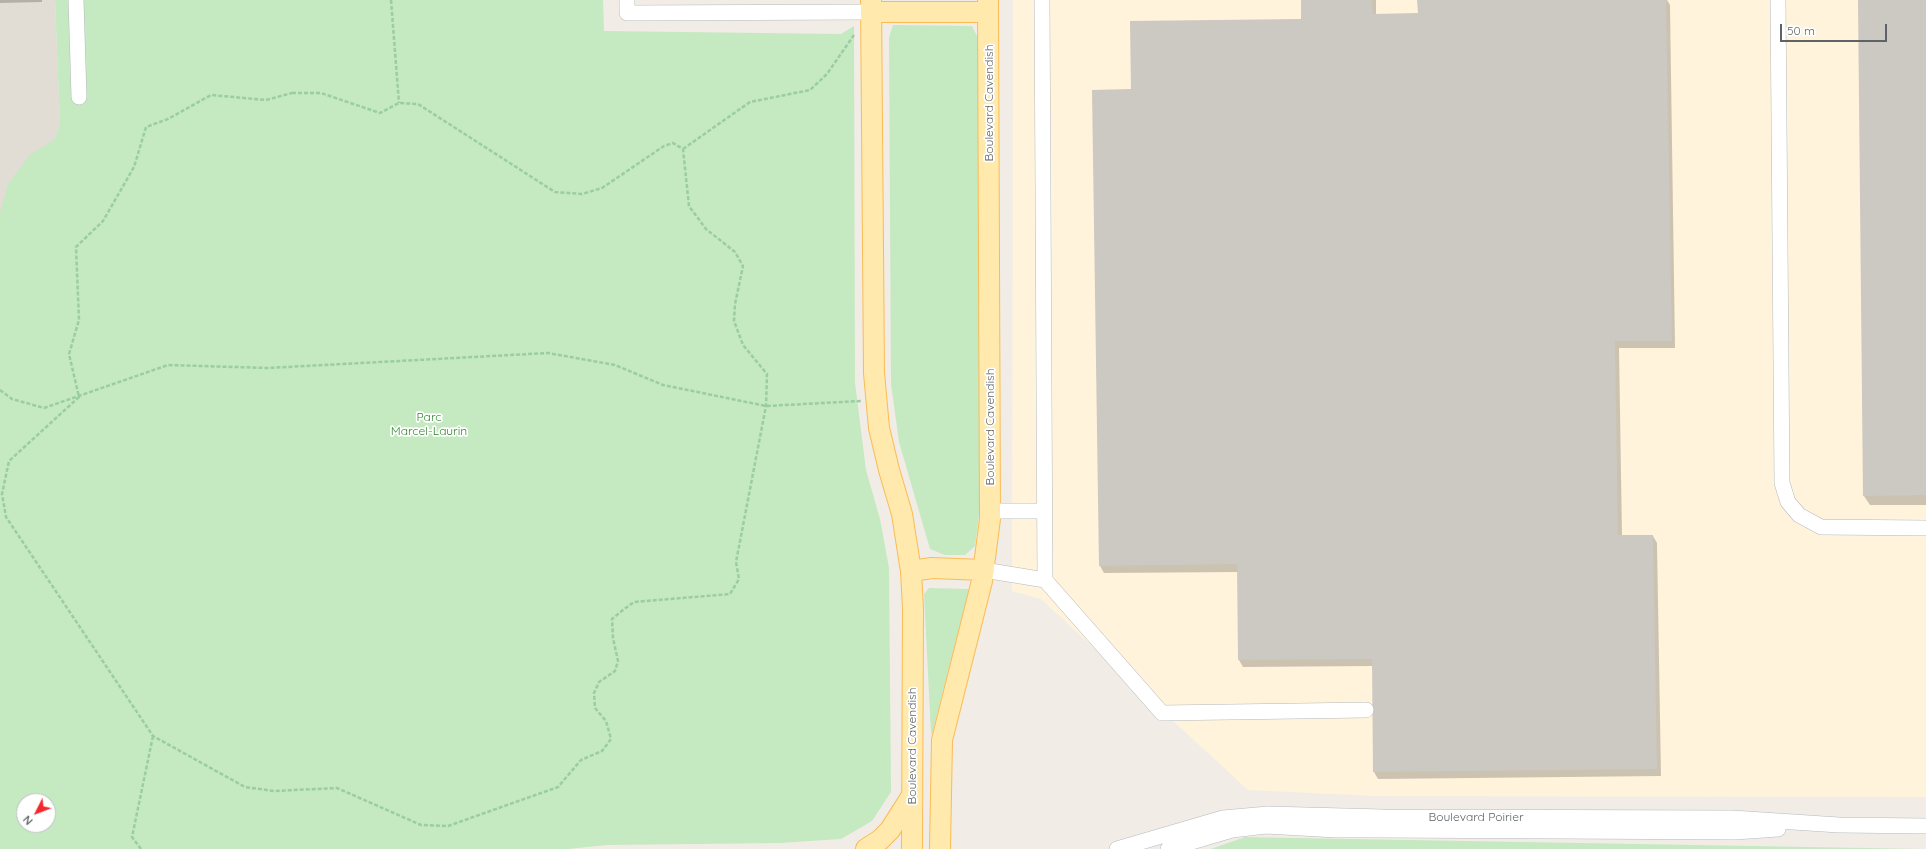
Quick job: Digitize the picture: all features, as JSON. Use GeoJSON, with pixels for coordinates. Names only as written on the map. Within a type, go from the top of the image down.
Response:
{"type":"FeatureCollection","features":[{"type":"Feature","properties":{"kind":"main road"},"geometry":{"type":"LineString","coordinates":[[871,6],[988,6]]}},
{"type":"Feature","properties":{"kind":"main road","name":"Boulevard Cavendish"},"geometry":{"type":"LineString","coordinates":[[871,6],[875,386],[877,413],[883,446],[903,520],[911,571],[913,609],[912,849]]}},
{"type":"Feature","properties":{"kind":"main road","name":"Boulevard Cavendish"},"geometry":{"type":"LineString","coordinates":[[940,849],[943,736],[984,570],[990,511],[988,6]]}},
{"type":"Feature","properties":{"kind":"main road"},"geometry":{"type":"LineString","coordinates":[[911,571],[932,568],[984,570]]}},
{"type":"Feature","properties":{"kind":"main road"},"geometry":{"type":"LineString","coordinates":[[866,849],[880,840],[890,830],[912,797]]}},
{"type":"Feature","properties":{"kind":"street"},"geometry":{"type":"LineString","coordinates":[[76,0],[79,97]]}},
{"type":"Feature","properties":{"kind":"street"},"geometry":{"type":"LineString","coordinates":[[627,0],[627,13],[871,6]]}},
{"type":"Feature","properties":{"kind":"street"},"geometry":{"type":"LineString","coordinates":[[1042,0],[1045,580]]}},
{"type":"Feature","properties":{"kind":"street"},"geometry":{"type":"LineString","coordinates":[[1778,0],[1782,483],[1788,502],[1799,515],[1821,527],[1926,528]]}},
{"type":"Feature","properties":{"kind":"street"},"geometry":{"type":"LineString","coordinates":[[990,511],[1045,511]]}},
{"type":"Feature","properties":{"kind":"street"},"geometry":{"type":"LineString","coordinates":[[984,570],[1045,580],[1162,714],[1366,710]]}},
{"type":"Feature","properties":{"kind":"street","name":"Boulevard Poirier"},"geometry":{"type":"LineString","coordinates":[[1117,849],[1216,820],[1268,814],[1384,817],[1732,818],[1839,825],[1926,826]]}},
{"type":"Feature","properties":{"kind":"street","name":"Boulevard Poirier"},"geometry":{"type":"LineString","coordinates":[[1168,849],[1232,830],[1266,826],[1336,830],[1735,832],[1839,825]]}},
{"type":"Feature","properties":{"kind":"path"},"geometry":{"type":"LineString","coordinates":[[391,0],[398,104]]}},
{"type":"Feature","properties":{"kind":"path"},"geometry":{"type":"LineString","coordinates":[[683,149],[750,102],[810,90],[827,74],[871,6]]}},
{"type":"Feature","properties":{"kind":"path"},"geometry":{"type":"LineString","coordinates":[[78,397],[69,354],[78,320],[76,248],[103,221],[134,167],[146,127],[168,119],[211,95],[266,100],[292,94],[321,93],[380,113],[398,104],[418,104],[555,192],[582,194],[602,188],[664,146],[673,143],[683,149]]}},
{"type":"Feature","properties":{"kind":"path"},"geometry":{"type":"LineString","coordinates":[[78,397],[9,461],[2,494],[6,516],[153,736],[245,787],[274,791],[337,788],[421,825],[448,826],[558,786],[581,760],[602,751],[611,739],[606,721],[595,708],[594,693],[599,682],[615,671],[618,661],[613,638],[612,619],[634,602],[730,594],[739,579],[736,562],[766,406],[766,374],[743,345],[734,321],[735,304],[743,266],[735,252],[706,229],[689,206],[683,149]]}},
{"type":"Feature","properties":{"kind":"path"},"geometry":{"type":"LineString","coordinates":[[0,390],[12,398],[44,408],[168,365],[268,368],[548,353],[615,365],[663,385],[766,406],[862,402]]}},
{"type":"Feature","properties":{"kind":"path"},"geometry":{"type":"LineString","coordinates":[[140,849],[132,837],[153,736]]}},
{"type":"Feature","properties":{"kind":"shaded area"},"geometry":{"type":"Polygon","coordinates":[[[0,0],[55,0],[60,123],[0,326],[0,0]]]}},
{"type":"Feature","properties":{"kind":"shaded area"},"geometry":{"type":"Polygon","coordinates":[[[1013,0],[1926,0],[1926,797],[1376,796],[1248,790],[1041,599],[1012,591],[1013,0]]]}},
{"type":"Feature","properties":{"kind":"green space","name":"Parc Marcel-Laurin"},"geometry":{"type":"Polygon","coordinates":[[[55,0],[603,0],[604,31],[841,34],[854,26],[855,383],[866,470],[880,519],[889,568],[891,792],[872,821],[841,839],[779,843],[607,845],[568,849],[0,849],[0,213],[8,184],[30,155],[55,139],[60,123],[55,0]]]}},
{"type":"Feature","properties":{"kind":"green space"},"geometry":{"type":"Polygon","coordinates":[[[893,25],[972,26],[980,42],[981,498],[975,546],[965,555],[945,555],[930,549],[899,442],[891,384],[889,38],[893,25]]]}},
{"type":"Feature","properties":{"kind":"green space"},"geometry":{"type":"Polygon","coordinates":[[[929,588],[969,589],[932,734],[924,594],[929,588]]]}},
{"type":"Feature","properties":{"kind":"green space"},"geometry":{"type":"Polygon","coordinates":[[[1245,837],[1294,838],[1922,849],[1211,849],[1245,837]]]}},
{"type":"Feature","properties":{"kind":"building"},"geometry":{"type":"Polygon","coordinates":[[[1301,0],[1372,0],[1373,14],[1418,13],[1417,0],[1666,0],[1672,341],[1615,341],[1618,535],[1653,535],[1657,769],[1373,772],[1372,659],[1238,660],[1237,564],[1099,566],[1092,90],[1131,89],[1130,21],[1301,19],[1301,0]]]}},
{"type":"Feature","properties":{"kind":"building"},"geometry":{"type":"Polygon","coordinates":[[[1858,0],[1926,0],[1926,495],[1863,496],[1858,0]]]}}]}
